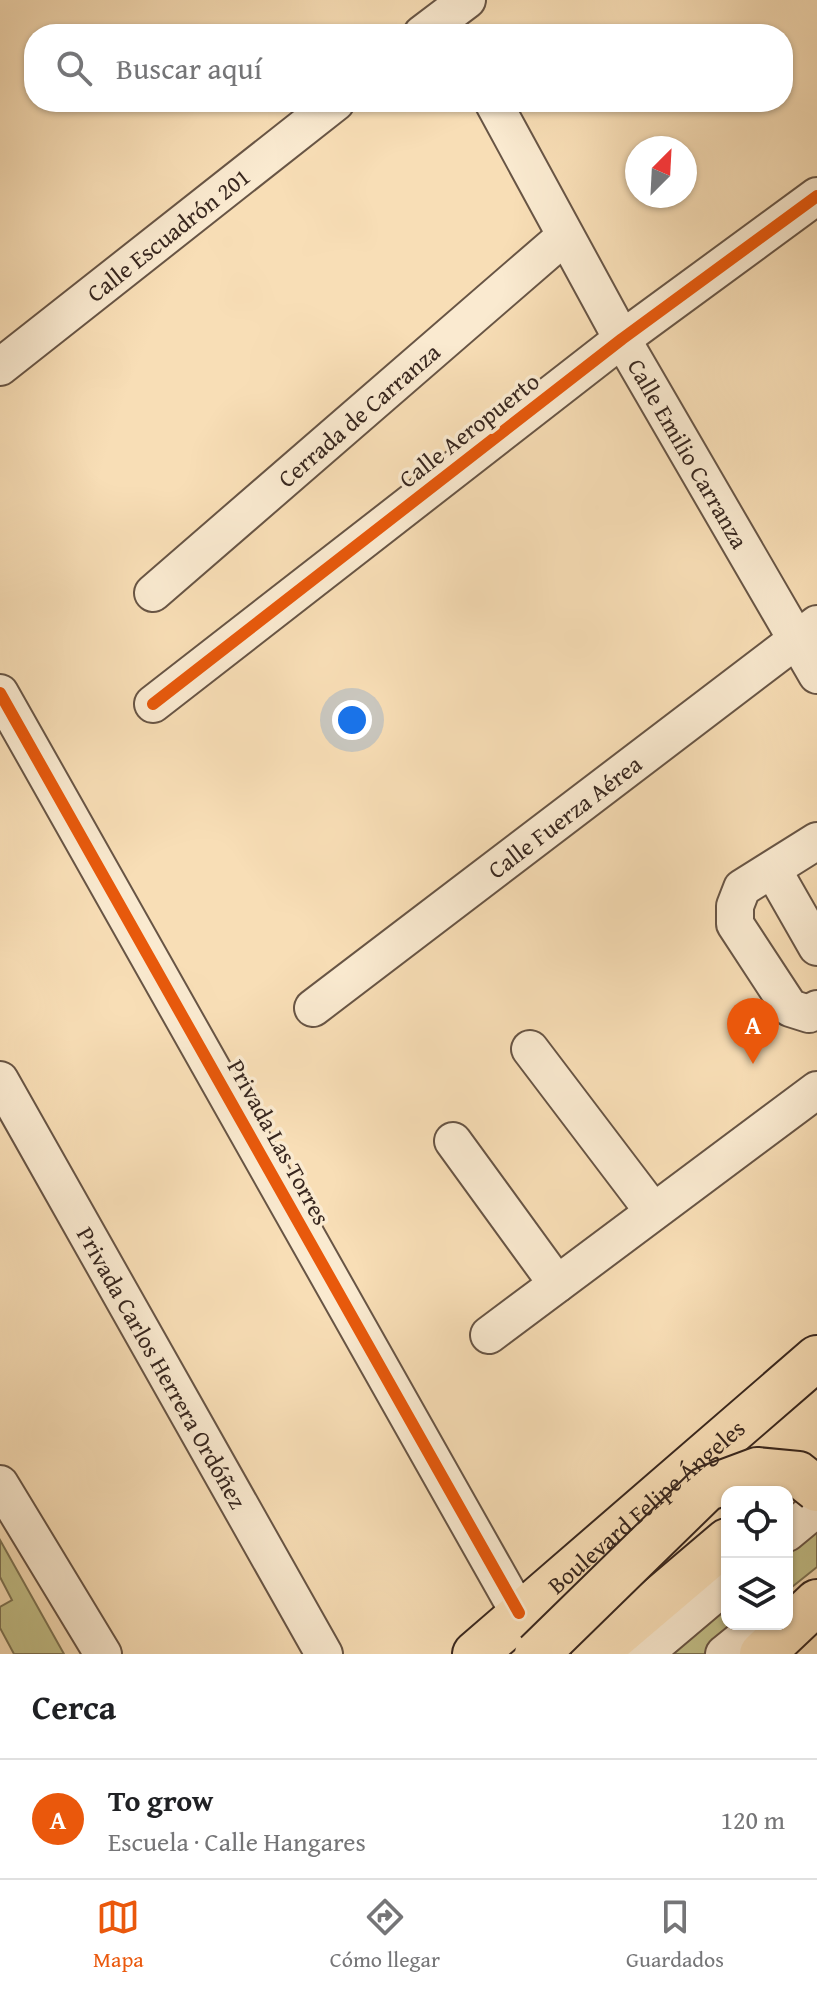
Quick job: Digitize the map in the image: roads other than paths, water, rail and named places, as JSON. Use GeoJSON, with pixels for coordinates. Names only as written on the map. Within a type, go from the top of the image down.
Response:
{"type":"FeatureCollection","features":[{"type":"Feature","properties":{"kind":"main road","name":"Boulevard Felipe Ángeles"},"geometry":{"type":"LineString","coordinates":[[475,1654],[817,1358]]}},
{"type":"Feature","properties":{"kind":"main road"},"geometry":{"type":"LineString","coordinates":[[791,1486],[817,1464]]}},
{"type":"Feature","properties":{"kind":"main road"},"geometry":{"type":"LineString","coordinates":[[537,1654],[706,1489],[757,1470],[798,1474],[817,1489]]}},
{"type":"Feature","properties":{"kind":"main road"},"geometry":{"type":"LineString","coordinates":[[594,1654],[721,1546]]}},
{"type":"Feature","properties":{"kind":"main road"},"geometry":{"type":"LineString","coordinates":[[793,1603],[817,1581]]}},
{"type":"Feature","properties":{"kind":"main road"},"geometry":{"type":"LineString","coordinates":[[762,1654],[817,1602]]}},
{"type":"Feature","properties":{"kind":"main road"},"geometry":{"type":"LineString","coordinates":[[734,1654],[762,1630]]}},
{"type":"Feature","properties":{"kind":"street","name":"Calle Escuadrón 201"},"geometry":{"type":"LineString","coordinates":[[0,367],[323,112]]}},
{"type":"Feature","properties":{"kind":"street","name":"Calle Emilio Carranza"},"geometry":{"type":"LineString","coordinates":[[498,112],[622,339],[807,631],[817,675]]}},
{"type":"Feature","properties":{"kind":"street","name":"Calle Aeropuerto"},"geometry":{"type":"LineString","coordinates":[[153,704],[622,339],[817,196]]}},
{"type":"Feature","properties":{"kind":"street","name":"Cerrada de Carranza"},"geometry":{"type":"LineString","coordinates":[[153,593],[565,236]]}},
{"type":"Feature","properties":{"kind":"street","name":"Calle Fuerza Aérea"},"geometry":{"type":"LineString","coordinates":[[313,1008],[807,631]]}},
{"type":"Feature","properties":{"kind":"street","name":"Privada Las Torres"},"geometry":{"type":"LineString","coordinates":[[0,693],[519,1613]]}},
{"type":"Feature","properties":{"kind":"street"},"geometry":{"type":"LineString","coordinates":[[817,841],[742,888],[735,906],[735,924],[790,1008],[809,1014],[817,1009]]}},
{"type":"Feature","properties":{"kind":"street"},"geometry":{"type":"LineString","coordinates":[[773,870],[817,947]]}},
{"type":"Feature","properties":{"kind":"street"},"geometry":{"type":"LineString","coordinates":[[530,1049],[653,1211]]}},
{"type":"Feature","properties":{"kind":"street","name":"Privada Carlos Herrera Ordóñez"},"geometry":{"type":"LineString","coordinates":[[0,1080],[324,1654]]}},
{"type":"Feature","properties":{"kind":"street"},"geometry":{"type":"LineString","coordinates":[[489,1335],[817,1090]]}},
{"type":"Feature","properties":{"kind":"street"},"geometry":{"type":"LineString","coordinates":[[453,1141],[557,1284]]}},
{"type":"Feature","properties":{"kind":"street"},"geometry":{"type":"LineString","coordinates":[[0,1484],[103,1654]]}},
{"type":"Feature","properties":{"kind":"street"},"geometry":{"type":"LineString","coordinates":[[793,1528],[817,1508]]}},
{"type":"Feature","properties":{"kind":"street"},"geometry":{"type":"LineString","coordinates":[[793,1599],[817,1581]]}},
{"type":"Feature","properties":{"kind":"street"},"geometry":{"type":"LineString","coordinates":[[644,1654],[721,1589]]}},
{"type":"Feature","properties":{"kind":"street"},"geometry":{"type":"LineString","coordinates":[[724,1654],[754,1630]]}},
{"type":"Feature","properties":{"kind":"place","name":"To grow"},"geometry":{"type":"Point","coordinates":[753,1064]}}]}
